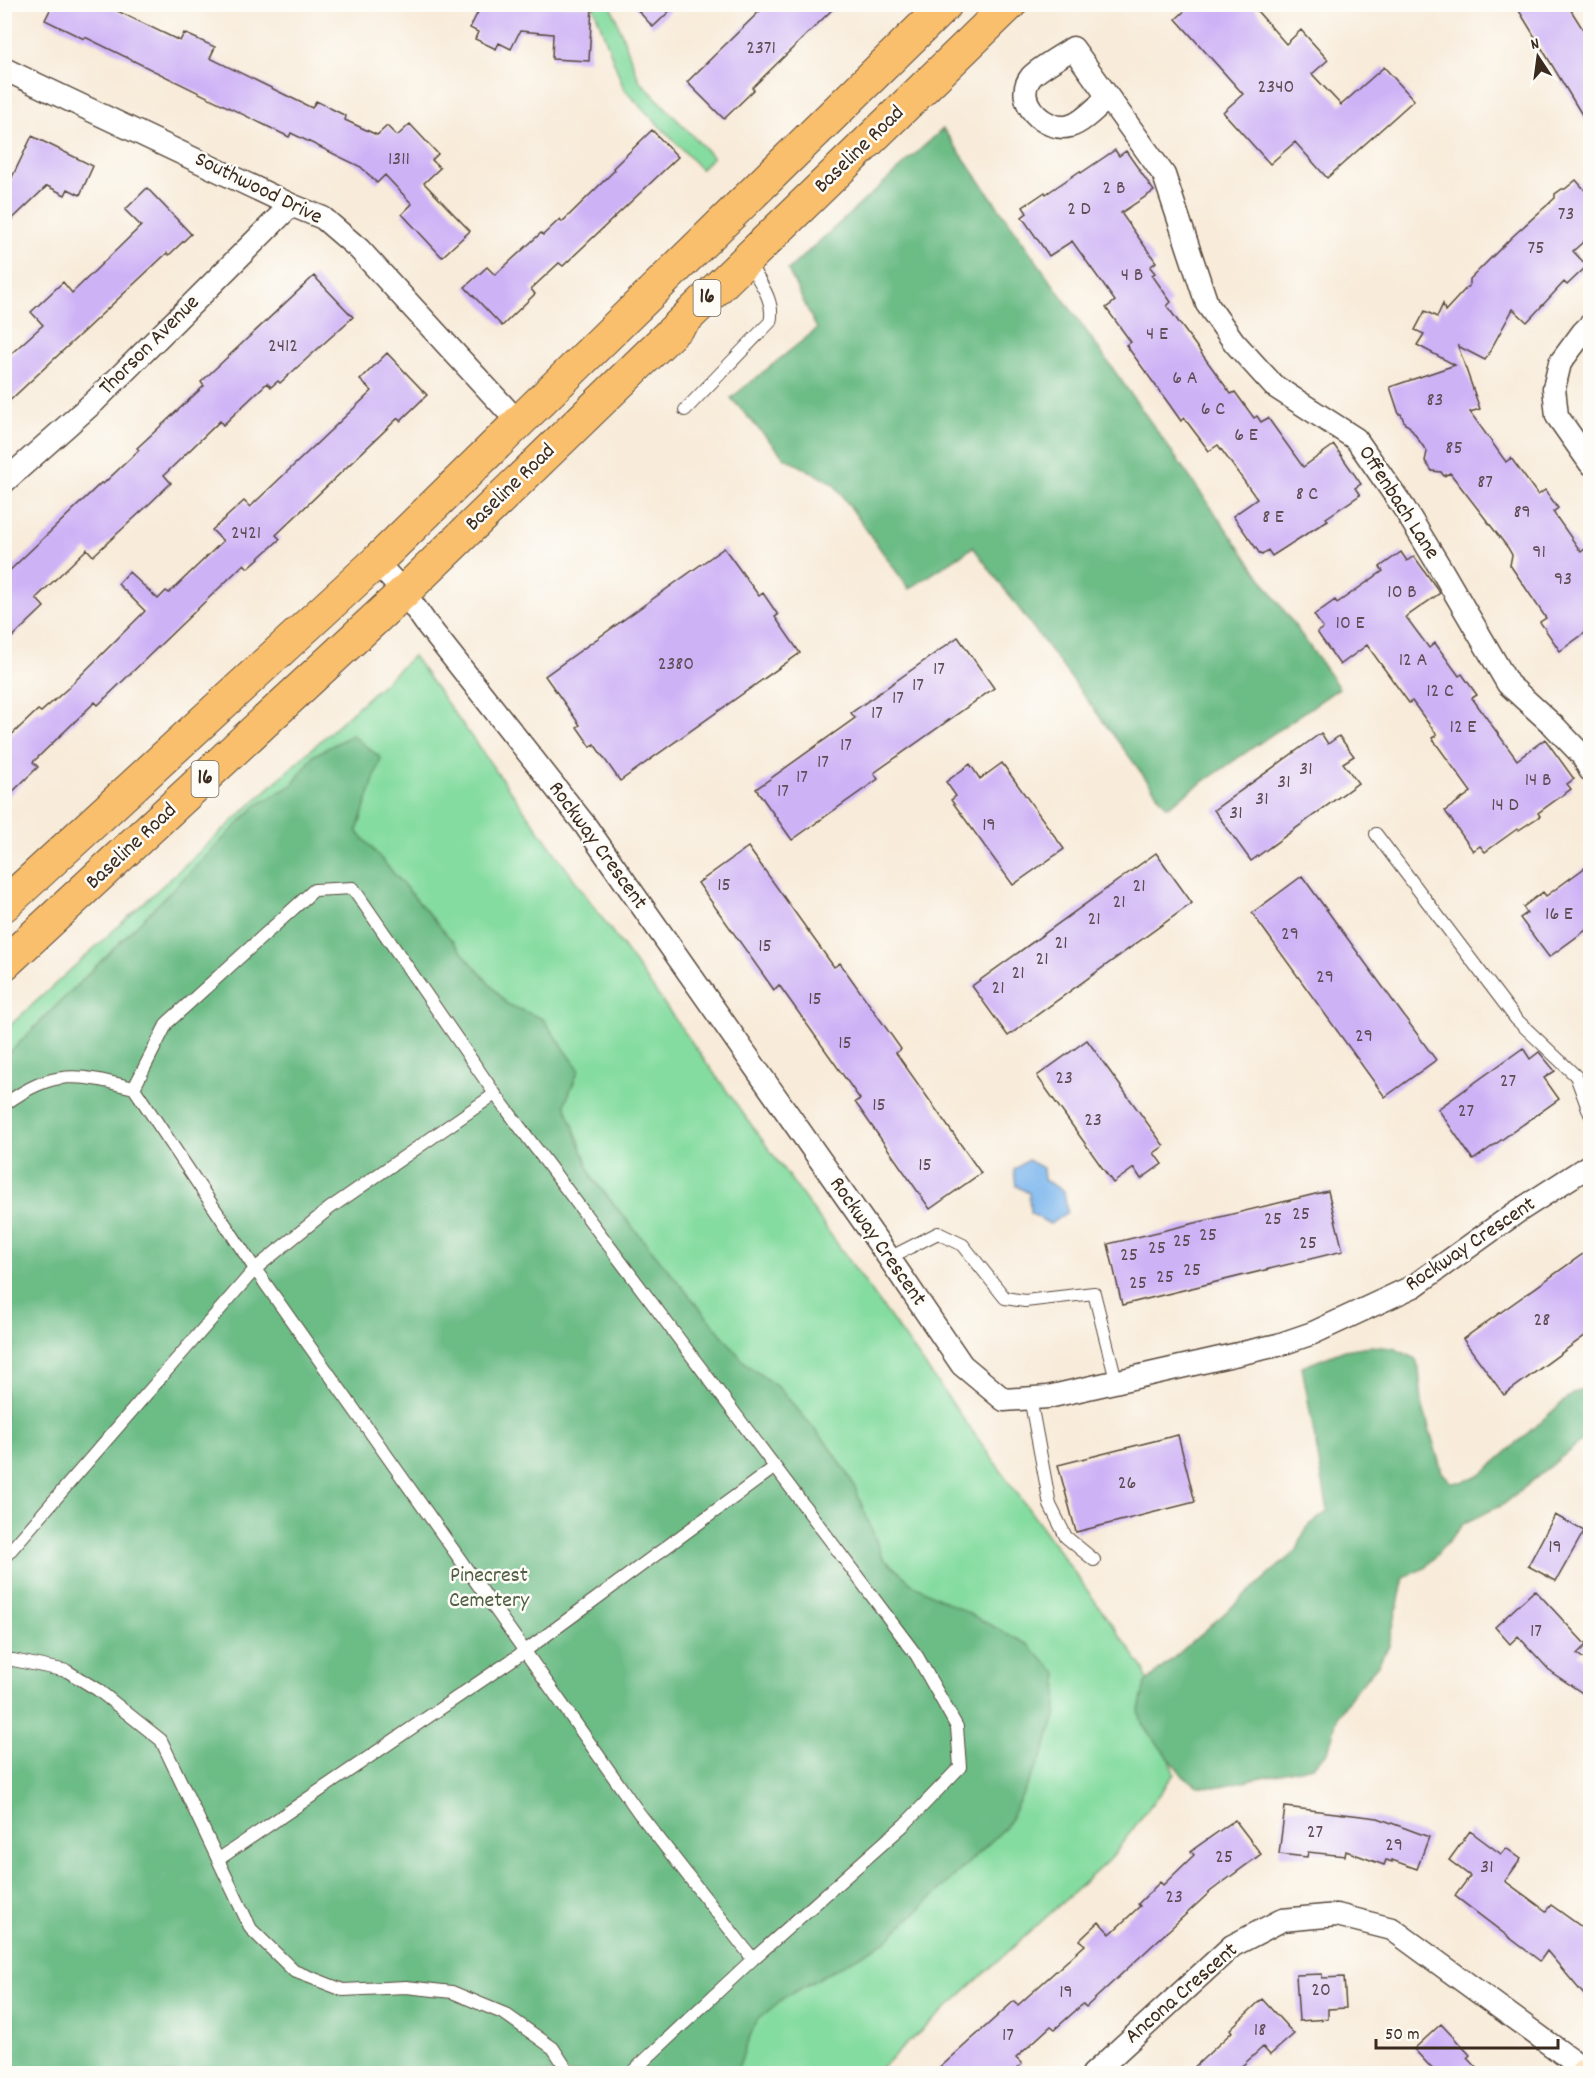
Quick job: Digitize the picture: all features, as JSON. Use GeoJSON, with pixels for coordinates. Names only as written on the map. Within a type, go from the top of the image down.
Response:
{"type":"FeatureCollection","features":[{"type":"Feature","properties":{"kind":"main road","name":"Baseline Road"},"geometry":{"type":"LineString","coordinates":[[4,905],[376,562],[946,4]]}},
{"type":"Feature","properties":{"kind":"main road","name":"Baseline Road"},"geometry":{"type":"LineString","coordinates":[[4,964],[404,592],[1010,4]]}},
{"type":"Feature","properties":{"kind":"street","name":"Southwood Drive"},"geometry":{"type":"LineString","coordinates":[[5,71],[323,218],[359,249],[518,422]]}},
{"type":"Feature","properties":{"kind":"street","name":"Offenbach Lane"},"geometry":{"type":"LineString","coordinates":[[1107,98],[1164,175],[1207,304],[1234,342],[1274,386],[1356,439],[1404,508],[1508,684],[1588,757]]}},
{"type":"Feature","properties":{"kind":"street","name":"Thorson Avenue"},"geometry":{"type":"LineString","coordinates":[[4,482],[95,401],[291,205]]}},
{"type":"Feature","properties":{"kind":"street"},"geometry":{"type":"LineString","coordinates":[[1590,325],[1582,332],[1560,363],[1554,388],[1557,416],[1590,463]]}},
{"type":"Feature","properties":{"kind":"street","name":"Rockway Crescent"},"geometry":{"type":"LineString","coordinates":[[376,562],[404,592],[424,622],[585,825],[962,1365],[1004,1400],[1048,1397],[1278,1345],[1313,1333],[1414,1286],[1517,1212],[1590,1165]]}},
{"type":"Feature","properties":{"kind":"street","name":"Ancona Crescent"},"geometry":{"type":"LineString","coordinates":[[1093,2073],[1232,1946],[1282,1920],[1337,1915],[1392,1929],[1589,2072]]}},
{"type":"Feature","properties":{"kind":"lane"},"geometry":{"type":"LineString","coordinates":[[685,410],[770,322],[772,314],[770,301],[747,260]]}},
{"type":"Feature","properties":{"kind":"lane"},"geometry":{"type":"LineString","coordinates":[[1376,834],[1516,1019],[1576,1076],[1590,1114]]}},
{"type":"Feature","properties":{"kind":"lane"},"geometry":{"type":"LineString","coordinates":[[135,1088],[167,1023],[314,890],[353,888],[495,1094],[917,1656],[957,1727],[960,1767],[905,1824],[753,1959],[630,2073]]}},
{"type":"Feature","properties":{"kind":"lane"},"geometry":{"type":"LineString","coordinates":[[4,1105],[22,1092],[62,1076],[92,1078],[135,1088],[255,1269],[639,1813],[753,1959]]}},
{"type":"Feature","properties":{"kind":"lane"},"geometry":{"type":"LineString","coordinates":[[4,1558],[255,1269],[330,1208],[495,1094]]}},
{"type":"Feature","properties":{"kind":"lane"},"geometry":{"type":"LineString","coordinates":[[889,1258],[938,1233],[963,1245],[1005,1298],[1025,1301],[1094,1293],[1116,1380]]}},
{"type":"Feature","properties":{"kind":"lane"},"geometry":{"type":"LineString","coordinates":[[1030,1398],[1050,1505],[1066,1537],[1094,1560]]}},
{"type":"Feature","properties":{"kind":"lane"},"geometry":{"type":"LineString","coordinates":[[219,1859],[525,1651],[775,1467]]}},
{"type":"Feature","properties":{"kind":"lane"},"geometry":{"type":"LineString","coordinates":[[4,1661],[13,1660],[67,1671],[98,1690],[161,1740],[251,1929],[294,1971],[343,1990],[406,1988],[452,1992],[505,2014],[553,2048],[570,2073]]}},
{"type":"Feature","properties":{"kind":"green space"},"geometry":{"type":"Polygon","coordinates":[[[593,5],[611,5],[639,80],[713,157],[701,169],[624,89],[593,5]]]}},
{"type":"Feature","properties":{"kind":"green space"},"geometry":{"type":"Polygon","coordinates":[[[943,129],[1339,688],[1167,807],[973,547],[909,589],[833,483],[785,458],[731,398],[817,329],[788,270],[943,129]]]}},
{"type":"Feature","properties":{"kind":"green space","name":"Pinecrest Cemetery"},"geometry":{"type":"Polygon","coordinates":[[[413,656],[1144,1669],[1174,1774],[1111,1858],[875,2073],[5,2074],[5,1030],[413,656]]]}},
{"type":"Feature","properties":{"kind":"green space","name":"Pinecrest Cemetery"},"geometry":{"type":"Polygon","coordinates":[[[352,735],[381,758],[357,831],[507,1004],[543,1019],[579,1069],[565,1104],[593,1179],[746,1364],[779,1388],[831,1448],[853,1483],[883,1558],[914,1585],[1027,1644],[1058,1674],[1057,1713],[1044,1752],[1006,1827],[885,1942],[785,1997],[756,2021],[736,2073],[5,2074],[5,1057],[257,805],[292,785],[314,755],[352,735]]]}},
{"type":"Feature","properties":{"kind":"green space"},"geometry":{"type":"Polygon","coordinates":[[[1369,1346],[1393,1348],[1415,1358],[1419,1369],[1422,1404],[1442,1472],[1451,1482],[1464,1482],[1484,1472],[1572,1394],[1590,1383],[1590,1434],[1504,1504],[1464,1523],[1425,1568],[1404,1577],[1389,1646],[1377,1666],[1353,1693],[1338,1715],[1328,1752],[1313,1766],[1215,1787],[1198,1786],[1184,1777],[1143,1726],[1139,1711],[1145,1683],[1297,1550],[1306,1528],[1328,1511],[1302,1367],[1345,1350],[1369,1346]]]}},
{"type":"Feature","properties":{"kind":"water"},"geometry":{"type":"Polygon","coordinates":[[[1028,1160],[1043,1168],[1044,1180],[1064,1191],[1067,1212],[1050,1224],[1030,1213],[1029,1193],[1016,1186],[1014,1170],[1028,1160]]]}},
{"type":"Feature","properties":{"kind":"building"},"geometry":{"type":"Polygon","coordinates":[[[53,4],[115,4],[113,9],[180,41],[184,33],[215,47],[210,58],[312,108],[316,101],[346,116],[345,120],[377,135],[387,126],[397,136],[410,124],[438,154],[432,160],[440,168],[424,183],[470,231],[442,257],[402,214],[412,204],[385,175],[377,183],[361,167],[291,133],[289,137],[85,37],[84,39],[45,20],[53,4]]]}},
{"type":"Feature","properties":{"kind":"building"},"geometry":{"type":"Polygon","coordinates":[[[482,4],[592,6],[589,61],[552,59],[553,34],[520,31],[511,49],[499,43],[496,49],[475,39],[478,32],[470,28],[482,4]]]}},
{"type":"Feature","properties":{"kind":"building"},"geometry":{"type":"Polygon","coordinates":[[[632,4],[677,4],[653,27],[632,4]]]}},
{"type":"Feature","properties":{"kind":"building"},"geometry":{"type":"Polygon","coordinates":[[[767,4],[838,4],[752,88],[754,90],[724,119],[687,82],[767,4]]]}},
{"type":"Feature","properties":{"kind":"building"},"geometry":{"type":"Polygon","coordinates":[[[1192,4],[1251,4],[1286,44],[1301,30],[1328,60],[1312,74],[1341,105],[1384,67],[1414,100],[1327,178],[1295,142],[1270,164],[1223,112],[1243,94],[1176,19],[1192,4]]]}},
{"type":"Feature","properties":{"kind":"building"},"geometry":{"type":"Polygon","coordinates":[[[1515,4],[1567,4],[1584,31],[1590,27],[1590,128],[1515,4]]]}},
{"type":"Feature","properties":{"kind":"building"},"geometry":{"type":"Polygon","coordinates":[[[652,130],[678,157],[563,266],[559,263],[531,289],[535,294],[502,326],[465,287],[487,267],[495,275],[541,233],[543,235],[560,219],[562,222],[652,130]]]}},
{"type":"Feature","properties":{"kind":"building"},"geometry":{"type":"Polygon","coordinates":[[[32,136],[93,166],[80,195],[68,189],[65,195],[47,186],[4,227],[4,194],[32,136]]]}},
{"type":"Feature","properties":{"kind":"building"},"geometry":{"type":"Polygon","coordinates":[[[1115,150],[1119,156],[1126,151],[1154,191],[1121,213],[1156,262],[1150,267],[1155,273],[1152,275],[1171,302],[1167,306],[1231,394],[1235,392],[1254,418],[1257,416],[1261,422],[1268,418],[1303,467],[1334,445],[1361,484],[1355,488],[1360,495],[1326,518],[1328,520],[1272,556],[1268,550],[1260,554],[1233,516],[1257,499],[1218,445],[1209,451],[1184,418],[1181,421],[1126,345],[1131,342],[1106,308],[1115,301],[1072,241],[1049,256],[1022,217],[1027,213],[1023,207],[1115,150]]]}},
{"type":"Feature","properties":{"kind":"building"},"geometry":{"type":"Polygon","coordinates":[[[1576,180],[1590,196],[1590,236],[1573,251],[1587,266],[1567,285],[1564,282],[1527,322],[1513,309],[1485,360],[1458,346],[1480,409],[1470,412],[1506,462],[1511,458],[1538,495],[1545,490],[1558,508],[1553,512],[1581,552],[1590,545],[1590,629],[1560,651],[1540,622],[1546,618],[1510,565],[1512,555],[1508,548],[1450,473],[1444,476],[1441,472],[1432,471],[1425,461],[1427,452],[1399,414],[1390,387],[1455,365],[1417,345],[1424,334],[1415,330],[1425,311],[1437,317],[1443,304],[1445,311],[1470,284],[1470,279],[1555,198],[1555,194],[1576,180]]]}},
{"type":"Feature","properties":{"kind":"building"},"geometry":{"type":"Polygon","coordinates":[[[147,188],[191,234],[169,255],[167,253],[4,406],[4,360],[43,325],[31,312],[63,282],[72,293],[141,226],[125,210],[147,188]]]}},
{"type":"Feature","properties":{"kind":"building"},"geometry":{"type":"Polygon","coordinates":[[[314,276],[353,317],[280,383],[278,381],[271,387],[267,383],[223,425],[220,421],[164,475],[171,483],[93,556],[87,549],[36,598],[44,607],[4,645],[4,576],[101,483],[103,484],[139,450],[137,448],[204,386],[201,382],[314,276]]]}},
{"type":"Feature","properties":{"kind":"building"},"geometry":{"type":"Polygon","coordinates":[[[387,353],[427,395],[400,421],[398,418],[276,535],[280,539],[248,568],[244,564],[98,705],[95,702],[33,762],[38,767],[4,800],[4,742],[38,710],[41,712],[67,689],[145,611],[118,584],[129,572],[158,599],[166,591],[169,593],[223,541],[212,530],[244,501],[250,507],[372,391],[360,380],[387,353]]]}},
{"type":"Feature","properties":{"kind":"building"},"geometry":{"type":"Polygon","coordinates":[[[724,548],[759,596],[763,593],[778,615],[775,617],[800,653],[620,781],[594,744],[591,747],[577,727],[580,725],[545,676],[724,548]]]}},
{"type":"Feature","properties":{"kind":"building"},"geometry":{"type":"Polygon","coordinates":[[[1401,552],[1407,561],[1414,556],[1440,593],[1406,617],[1429,648],[1435,643],[1459,676],[1462,674],[1477,695],[1472,698],[1517,760],[1545,739],[1574,779],[1567,784],[1571,789],[1538,813],[1540,816],[1485,852],[1480,846],[1473,851],[1445,811],[1471,792],[1432,738],[1437,735],[1412,701],[1409,703],[1367,645],[1340,665],[1317,632],[1323,628],[1314,615],[1335,600],[1337,603],[1383,571],[1380,567],[1401,552]]]}},
{"type":"Feature","properties":{"kind":"building"},"geometry":{"type":"Polygon","coordinates":[[[958,637],[994,688],[874,773],[878,779],[792,840],[756,789],[855,718],[851,713],[958,637]]]}},
{"type":"Feature","properties":{"kind":"building"},"geometry":{"type":"Polygon","coordinates":[[[1321,733],[1328,744],[1339,736],[1354,756],[1343,763],[1358,783],[1251,861],[1214,810],[1321,733]]]}},
{"type":"Feature","properties":{"kind":"building"},"geometry":{"type":"Polygon","coordinates":[[[1002,763],[1064,849],[1013,885],[951,800],[956,796],[946,782],[970,764],[980,779],[1002,763]]]}},
{"type":"Feature","properties":{"kind":"building"},"geometry":{"type":"Polygon","coordinates":[[[748,847],[834,967],[840,963],[901,1049],[896,1053],[981,1173],[930,1209],[855,1102],[860,1099],[779,985],[774,990],[698,883],[748,847]]]}},
{"type":"Feature","properties":{"kind":"building"},"geometry":{"type":"Polygon","coordinates":[[[1156,853],[1192,903],[1008,1036],[972,986],[1156,853]]]}},
{"type":"Feature","properties":{"kind":"building"},"geometry":{"type":"Polygon","coordinates":[[[1590,864],[1590,927],[1549,957],[1520,918],[1527,913],[1523,907],[1543,892],[1546,896],[1590,864]]]}},
{"type":"Feature","properties":{"kind":"building"},"geometry":{"type":"Polygon","coordinates":[[[1302,876],[1436,1060],[1385,1097],[1252,913],[1302,876]]]}},
{"type":"Feature","properties":{"kind":"building"},"geometry":{"type":"Polygon","coordinates":[[[1087,1040],[1164,1146],[1154,1153],[1162,1164],[1141,1179],[1134,1168],[1113,1183],[1037,1076],[1087,1040]]]}},
{"type":"Feature","properties":{"kind":"building"},"geometry":{"type":"Polygon","coordinates":[[[1523,1048],[1530,1059],[1539,1052],[1555,1071],[1544,1078],[1559,1099],[1473,1160],[1438,1109],[1523,1048]]]}},
{"type":"Feature","properties":{"kind":"building"},"geometry":{"type":"Polygon","coordinates":[[[1328,1191],[1343,1251],[1122,1305],[1108,1244],[1328,1191]]]}},
{"type":"Feature","properties":{"kind":"building"},"geometry":{"type":"Polygon","coordinates":[[[1590,1249],[1590,1332],[1504,1395],[1463,1339],[1590,1249]]]}},
{"type":"Feature","properties":{"kind":"building"},"geometry":{"type":"Polygon","coordinates":[[[1178,1435],[1195,1502],[1076,1532],[1058,1465],[1178,1435]]]}},
{"type":"Feature","properties":{"kind":"building"},"geometry":{"type":"Polygon","coordinates":[[[1555,1515],[1584,1531],[1556,1581],[1528,1566],[1555,1515]]]}},
{"type":"Feature","properties":{"kind":"building"},"geometry":{"type":"Polygon","coordinates":[[[1535,1590],[1586,1645],[1577,1654],[1590,1663],[1590,1698],[1551,1672],[1518,1636],[1510,1644],[1495,1627],[1535,1590]]]}},
{"type":"Feature","properties":{"kind":"building"},"geometry":{"type":"Polygon","coordinates":[[[1285,1807],[1378,1818],[1429,1837],[1417,1869],[1392,1860],[1392,1862],[1386,1860],[1384,1865],[1346,1851],[1345,1856],[1308,1852],[1307,1857],[1279,1854],[1285,1807]]]}},
{"type":"Feature","properties":{"kind":"building"},"geometry":{"type":"Polygon","coordinates":[[[1235,1820],[1261,1854],[1211,1891],[1086,2007],[1083,2004],[1055,2029],[1051,2026],[1016,2058],[1022,2064],[1012,2073],[934,2073],[1014,2001],[1018,2005],[1085,1945],[1080,1940],[1099,1922],[1110,1934],[1140,1906],[1138,1904],[1160,1882],[1163,1885],[1194,1855],[1191,1851],[1235,1820]]]}},
{"type":"Feature","properties":{"kind":"building"},"geometry":{"type":"Polygon","coordinates":[[[1470,1831],[1501,1854],[1506,1848],[1521,1859],[1505,1881],[1546,1911],[1551,1905],[1590,1933],[1590,2002],[1547,1951],[1540,1961],[1455,1896],[1470,1876],[1449,1860],[1470,1831]]]}},
{"type":"Feature","properties":{"kind":"building"},"geometry":{"type":"Polygon","coordinates":[[[1322,1974],[1322,1978],[1344,1977],[1346,2008],[1328,2009],[1328,2019],[1299,2021],[1296,1975],[1322,1974]]]}},
{"type":"Feature","properties":{"kind":"building"},"geometry":{"type":"Polygon","coordinates":[[[1262,1999],[1294,2034],[1270,2055],[1263,2047],[1234,2073],[1188,2073],[1232,2032],[1230,2029],[1262,1999]]]}},
{"type":"Feature","properties":{"kind":"building"},"geometry":{"type":"Polygon","coordinates":[[[1441,2024],[1470,2055],[1467,2058],[1481,2073],[1436,2073],[1414,2049],[1441,2024]]]}}]}
